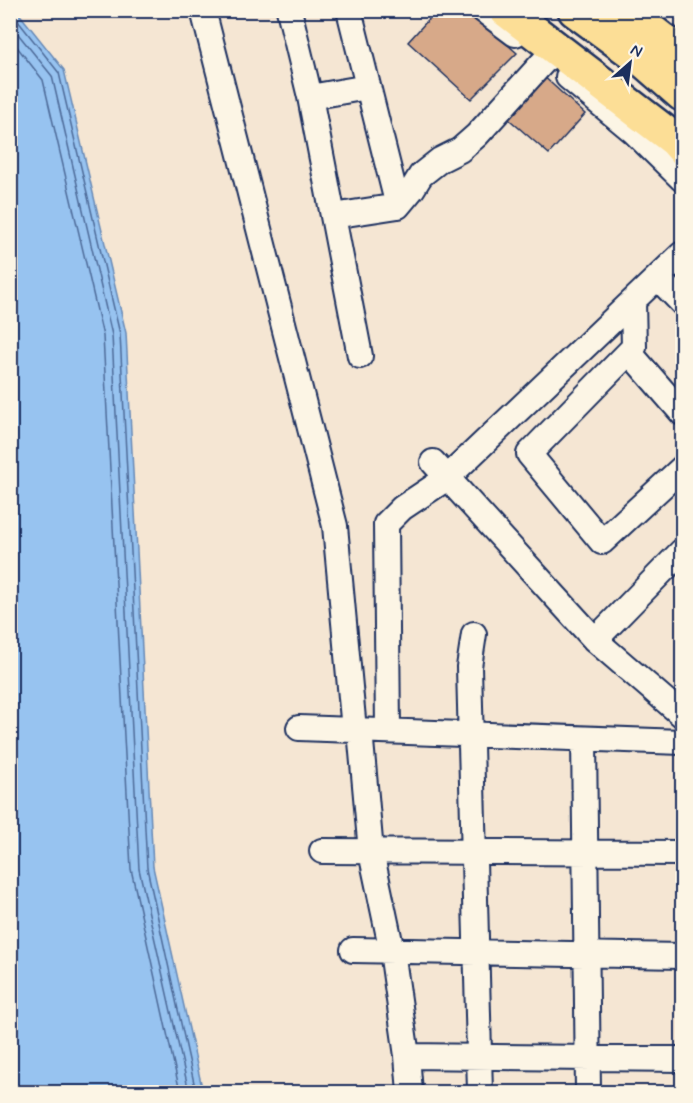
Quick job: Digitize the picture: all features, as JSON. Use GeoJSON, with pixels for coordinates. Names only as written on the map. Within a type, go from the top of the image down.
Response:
{"type":"FeatureCollection","features":[{"type":"Feature","properties":{"kind":"highway"},"geometry":{"type":"LineString","coordinates":[[506,10],[675,140],[682,148]]}},
{"type":"Feature","properties":{"kind":"highway"},"geometry":{"type":"LineString","coordinates":[[529,10],[668,112],[682,128]]}},
{"type":"Feature","properties":{"kind":"highway"},"geometry":{"type":"LineString","coordinates":[[575,10],[643,60],[682,94]]}},
{"type":"Feature","properties":{"kind":"highway"},"geometry":{"type":"LineString","coordinates":[[624,10],[682,40]]}},
{"type":"Feature","properties":{"kind":"street"},"geometry":{"type":"LineString","coordinates":[[203,10],[335,526],[371,852],[392,951],[410,1092]]}},
{"type":"Feature","properties":{"kind":"street"},"geometry":{"type":"LineString","coordinates":[[289,10],[310,97],[360,356]]}},
{"type":"Feature","properties":{"kind":"street"},"geometry":{"type":"LineString","coordinates":[[349,10],[398,206]]}},
{"type":"Feature","properties":{"kind":"street"},"geometry":{"type":"LineString","coordinates":[[483,10],[502,23],[633,131],[682,179]]}},
{"type":"Feature","properties":{"kind":"street"},"geometry":{"type":"LineString","coordinates":[[647,10],[682,40]]}},
{"type":"Feature","properties":{"kind":"street"},"geometry":{"type":"LineString","coordinates":[[333,216],[398,206],[413,188],[420,175],[440,160],[460,150],[477,135],[546,59]]}},
{"type":"Feature","properties":{"kind":"street"},"geometry":{"type":"LineString","coordinates":[[310,97],[368,87]]}},
{"type":"Feature","properties":{"kind":"street"},"geometry":{"type":"LineString","coordinates":[[388,731],[386,524],[440,470],[633,302],[682,254]]}},
{"type":"Feature","properties":{"kind":"street"},"geometry":{"type":"LineString","coordinates":[[658,278],[682,303]]}},
{"type":"Feature","properties":{"kind":"street"},"geometry":{"type":"LineString","coordinates":[[633,302],[634,347],[529,454],[602,542],[682,468]]}},
{"type":"Feature","properties":{"kind":"street"},"geometry":{"type":"LineString","coordinates":[[629,352],[682,413]]}},
{"type":"Feature","properties":{"kind":"street"},"geometry":{"type":"LineString","coordinates":[[440,470],[595,640],[682,715]]}},
{"type":"Feature","properties":{"kind":"street"},"geometry":{"type":"LineString","coordinates":[[595,640],[682,551]]}},
{"type":"Feature","properties":{"kind":"street"},"geometry":{"type":"LineString","coordinates":[[474,634],[469,667],[480,1092]]}},
{"type":"Feature","properties":{"kind":"street"},"geometry":{"type":"LineString","coordinates":[[299,728],[682,742]]}},
{"type":"Feature","properties":{"kind":"street"},"geometry":{"type":"LineString","coordinates":[[584,738],[588,1092]]}},
{"type":"Feature","properties":{"kind":"street"},"geometry":{"type":"LineString","coordinates":[[322,851],[682,853]]}},
{"type":"Feature","properties":{"kind":"street"},"geometry":{"type":"LineString","coordinates":[[353,950],[682,956]]}},
{"type":"Feature","properties":{"kind":"street"},"geometry":{"type":"LineString","coordinates":[[407,1056],[682,1059]]}},
{"type":"Feature","properties":{"kind":"water"},"geometry":{"type":"Polygon","coordinates":[[[10,11],[17,11],[64,70],[126,333],[153,867],[203,1092],[11,1092],[10,11]]]}},
{"type":"Feature","properties":{"kind":"building"},"geometry":{"type":"Polygon","coordinates":[[[437,10],[468,10],[517,53],[471,99],[408,42],[437,10]]]}},
{"type":"Feature","properties":{"kind":"building"},"geometry":{"type":"Polygon","coordinates":[[[541,74],[585,114],[549,154],[504,115],[541,74]]]}}]}
